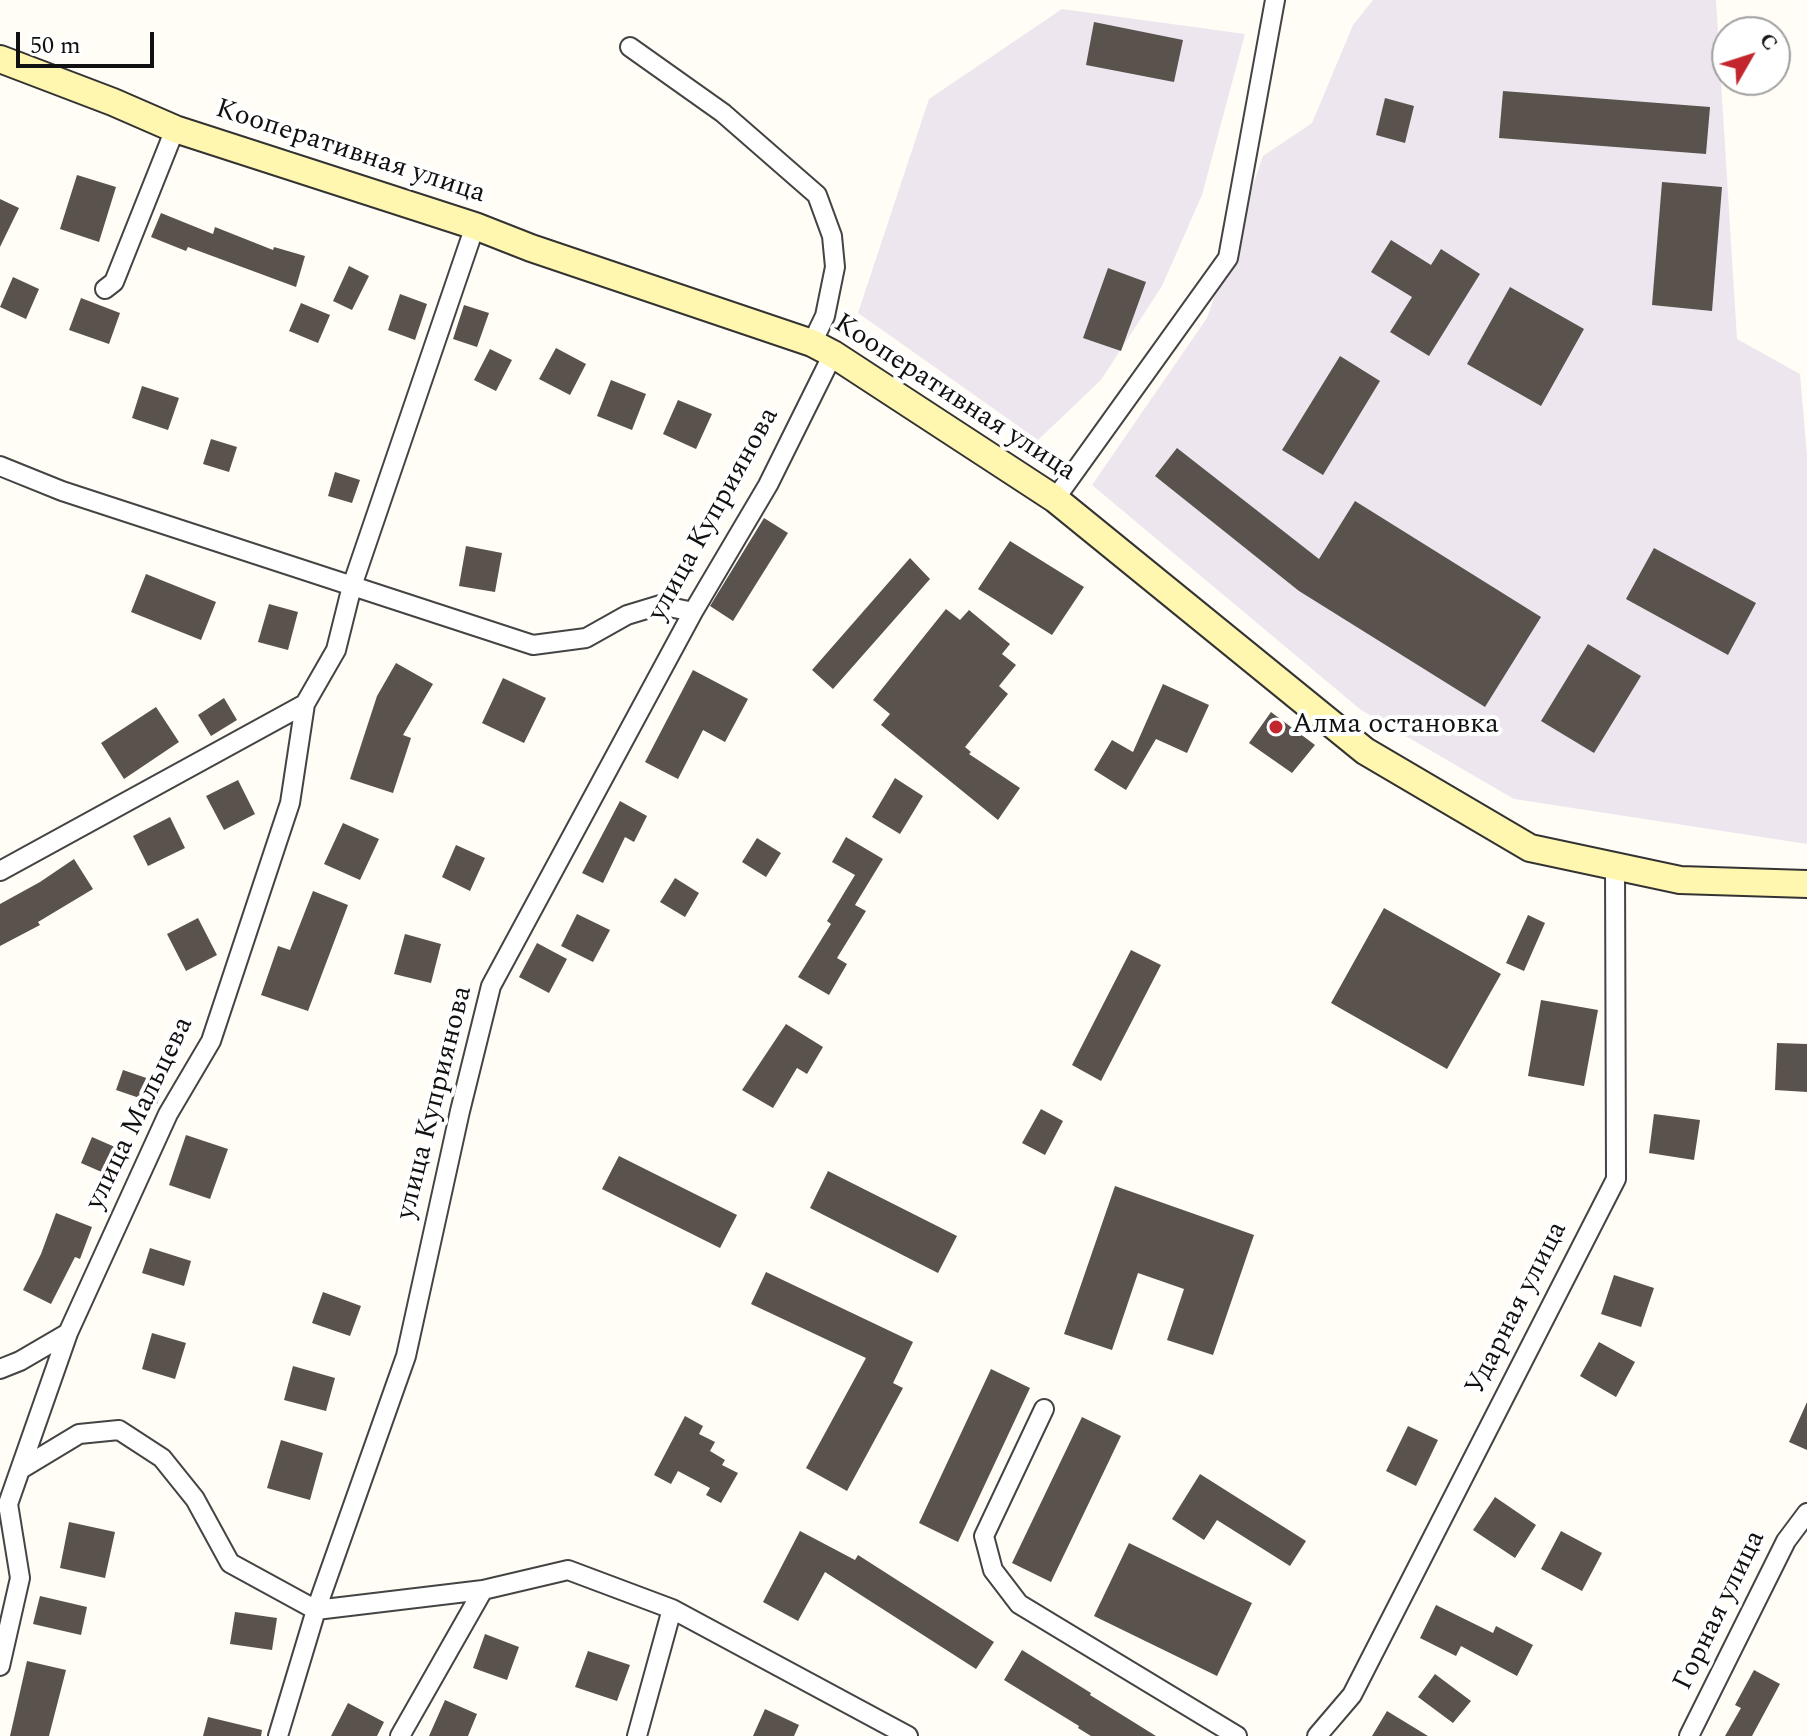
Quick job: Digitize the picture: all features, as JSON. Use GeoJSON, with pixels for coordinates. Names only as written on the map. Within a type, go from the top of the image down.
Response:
{"type":"FeatureCollection","features":[{"type":"Feature","properties":{"kind":"main road","name":"Кооперативная улица"},"geometry":{"type":"LineString","coordinates":[[0,59],[175,129],[475,226],[822,349],[1055,499],[1365,751],[1530,848],[1680,880],[1807,884]]}},
{"type":"Feature","properties":{"kind":"street"},"geometry":{"type":"LineString","coordinates":[[1055,499],[1228,258],[1275,0]]}},
{"type":"Feature","properties":{"kind":"street","name":"улица Куприянова"},"geometry":{"type":"LineString","coordinates":[[278,1736],[316,1610],[406,1356],[491,986],[693,612],[768,485],[822,349],[835,267],[832,236],[817,195],[723,113],[630,47]]}},
{"type":"Feature","properties":{"kind":"street"},"geometry":{"type":"LineString","coordinates":[[105,289],[114,282],[175,129]]}},
{"type":"Feature","properties":{"kind":"street","name":"улица Мальцева"},"geometry":{"type":"LineString","coordinates":[[0,1666],[20,1578],[4,1501],[21,1469],[68,1333],[168,1114],[211,1041],[290,803],[305,704],[336,650],[352,586],[475,226]]}},
{"type":"Feature","properties":{"kind":"street"},"geometry":{"type":"LineString","coordinates":[[0,466],[62,491],[533,645],[586,638],[627,615],[660,605],[693,612]]}},
{"type":"Feature","properties":{"kind":"street"},"geometry":{"type":"LineString","coordinates":[[0,871],[305,704]]}},
{"type":"Feature","properties":{"kind":"street","name":"Ударная улица"},"geometry":{"type":"LineString","coordinates":[[1317,1736],[1352,1695],[1616,1179],[1615,867]]}},
{"type":"Feature","properties":{"kind":"street"},"geometry":{"type":"LineString","coordinates":[[0,1369],[68,1333]]}},
{"type":"Feature","properties":{"kind":"street"},"geometry":{"type":"LineString","coordinates":[[1044,1409],[984,1536],[993,1570],[1019,1604],[1237,1736]]}},
{"type":"Feature","properties":{"kind":"street"},"geometry":{"type":"LineString","coordinates":[[21,1469],[79,1434],[119,1430],[162,1458],[195,1499],[230,1563],[316,1610],[483,1590],[568,1570],[672,1609],[908,1736]]}},
{"type":"Feature","properties":{"kind":"street","name":"Горная улица"},"geometry":{"type":"LineString","coordinates":[[1689,1736],[1786,1541],[1807,1513]]}},
{"type":"Feature","properties":{"kind":"street"},"geometry":{"type":"LineString","coordinates":[[400,1736],[483,1590]]}},
{"type":"Feature","properties":{"kind":"street"},"geometry":{"type":"LineString","coordinates":[[637,1736],[672,1609]]}},
{"type":"Feature","properties":{"kind":"shaded area"},"geometry":{"type":"Polygon","coordinates":[[[1373,0],[1716,0],[1717,16],[1711,16],[1711,96],[1722,96],[1737,339],[1800,374],[1807,455],[1807,844],[1514,799],[1361,710],[1092,485],[1207,318],[1263,156],[1312,123],[1353,25],[1373,0]]]}},
{"type":"Feature","properties":{"kind":"shaded area"},"geometry":{"type":"Polygon","coordinates":[[[1062,9],[1245,34],[1202,195],[1162,286],[1101,380],[1038,440],[858,313],[929,99],[1062,9]]]}},
{"type":"Feature","properties":{"kind":"building"},"geometry":{"type":"Polygon","coordinates":[[[1094,22],[1183,40],[1174,82],[1086,65],[1094,22]]]}},
{"type":"Feature","properties":{"kind":"building"},"geometry":{"type":"Polygon","coordinates":[[[1503,91],[1710,107],[1706,154],[1499,138],[1503,91]]]}},
{"type":"Feature","properties":{"kind":"building"},"geometry":{"type":"Polygon","coordinates":[[[1385,98],[1414,106],[1405,143],[1376,135],[1385,98]]]}},
{"type":"Feature","properties":{"kind":"building"},"geometry":{"type":"Polygon","coordinates":[[[77,175],[116,187],[99,242],[60,229],[77,175]]]}},
{"type":"Feature","properties":{"kind":"building"},"geometry":{"type":"Polygon","coordinates":[[[1662,182],[1722,187],[1712,311],[1652,305],[1662,182]]]}},
{"type":"Feature","properties":{"kind":"building"},"geometry":{"type":"Polygon","coordinates":[[[0,199],[19,208],[0,247],[0,199]]]}},
{"type":"Feature","properties":{"kind":"building"},"geometry":{"type":"Polygon","coordinates":[[[161,213],[213,234],[215,227],[273,250],[274,247],[305,256],[296,287],[188,247],[186,251],[151,237],[161,213]]]}},
{"type":"Feature","properties":{"kind":"building"},"geometry":{"type":"Polygon","coordinates":[[[1391,240],[1431,265],[1441,249],[1480,274],[1429,356],[1390,332],[1412,297],[1371,272],[1391,240]]]}},
{"type":"Feature","properties":{"kind":"building"},"geometry":{"type":"Polygon","coordinates":[[[349,266],[369,276],[352,310],[333,301],[349,266]]]}},
{"type":"Feature","properties":{"kind":"building"},"geometry":{"type":"Polygon","coordinates":[[[1108,268],[1146,282],[1121,351],[1083,338],[1108,268]]]}},
{"type":"Feature","properties":{"kind":"building"},"geometry":{"type":"Polygon","coordinates":[[[13,277],[39,289],[26,319],[0,307],[13,277]]]}},
{"type":"Feature","properties":{"kind":"building"},"geometry":{"type":"Polygon","coordinates":[[[1510,287],[1584,329],[1541,406],[1467,364],[1510,287]]]}},
{"type":"Feature","properties":{"kind":"building"},"geometry":{"type":"Polygon","coordinates":[[[400,294],[427,304],[415,340],[388,330],[400,294]]]}},
{"type":"Feature","properties":{"kind":"building"},"geometry":{"type":"Polygon","coordinates":[[[81,298],[120,313],[109,344],[69,330],[81,298]]]}},
{"type":"Feature","properties":{"kind":"building"},"geometry":{"type":"Polygon","coordinates":[[[301,303],[330,315],[318,343],[289,331],[301,303]]]}},
{"type":"Feature","properties":{"kind":"building"},"geometry":{"type":"Polygon","coordinates":[[[464,305],[489,313],[477,347],[453,339],[464,305]]]}},
{"type":"Feature","properties":{"kind":"building"},"geometry":{"type":"Polygon","coordinates":[[[556,348],[586,364],[570,395],[539,379],[556,348]]]}},
{"type":"Feature","properties":{"kind":"building"},"geometry":{"type":"Polygon","coordinates":[[[490,349],[512,360],[496,391],[474,380],[490,349]]]}},
{"type":"Feature","properties":{"kind":"building"},"geometry":{"type":"Polygon","coordinates":[[[1340,356],[1380,381],[1323,475],[1282,450],[1340,356]]]}},
{"type":"Feature","properties":{"kind":"building"},"geometry":{"type":"Polygon","coordinates":[[[611,380],[646,394],[632,430],[597,416],[611,380]]]}},
{"type":"Feature","properties":{"kind":"building"},"geometry":{"type":"Polygon","coordinates":[[[142,386],[179,398],[168,430],[132,418],[142,386]]]}},
{"type":"Feature","properties":{"kind":"building"},"geometry":{"type":"Polygon","coordinates":[[[678,400],[712,414],[696,449],[663,434],[678,400]]]}},
{"type":"Feature","properties":{"kind":"building"},"geometry":{"type":"Polygon","coordinates":[[[211,439],[237,447],[229,472],[203,464],[211,439]]]}},
{"type":"Feature","properties":{"kind":"building"},"geometry":{"type":"Polygon","coordinates":[[[1177,448],[1319,559],[1355,501],[1541,617],[1485,707],[1299,591],[1155,476],[1177,448]]]}},
{"type":"Feature","properties":{"kind":"building"},"geometry":{"type":"Polygon","coordinates":[[[335,472],[360,480],[352,503],[328,496],[335,472]]]}},
{"type":"Feature","properties":{"kind":"building"},"geometry":{"type":"Polygon","coordinates":[[[764,518],[788,533],[733,621],[710,606],[764,518]]]}},
{"type":"Feature","properties":{"kind":"building"},"geometry":{"type":"Polygon","coordinates":[[[1010,541],[1084,587],[1052,635],[978,589],[1010,541]]]}},
{"type":"Feature","properties":{"kind":"building"},"geometry":{"type":"Polygon","coordinates":[[[466,546],[502,553],[495,592],[459,586],[466,546]]]}},
{"type":"Feature","properties":{"kind":"building"},"geometry":{"type":"Polygon","coordinates":[[[1654,548],[1756,603],[1728,655],[1626,599],[1654,548]]]}},
{"type":"Feature","properties":{"kind":"building"},"geometry":{"type":"Polygon","coordinates":[[[910,558],[930,579],[833,689],[812,670],[910,558]]]}},
{"type":"Feature","properties":{"kind":"building"},"geometry":{"type":"Polygon","coordinates":[[[146,574],[216,602],[201,640],[131,612],[146,574]]]}},
{"type":"Feature","properties":{"kind":"building"},"geometry":{"type":"Polygon","coordinates":[[[269,604],[298,612],[288,650],[258,642],[269,604]]]}},
{"type":"Feature","properties":{"kind":"building"},"geometry":{"type":"Polygon","coordinates":[[[946,609],[960,620],[969,610],[1010,644],[1002,654],[1016,665],[999,686],[1008,694],[965,747],[971,752],[969,754],[1020,788],[998,820],[881,725],[890,714],[873,700],[946,609]]]}},
{"type":"Feature","properties":{"kind":"building"},"geometry":{"type":"Polygon","coordinates":[[[1588,644],[1641,676],[1594,753],[1541,721],[1588,644]]]}},
{"type":"Feature","properties":{"kind":"building"},"geometry":{"type":"Polygon","coordinates":[[[396,663],[433,684],[403,735],[411,738],[393,793],[350,779],[377,696],[396,663]]]}},
{"type":"Feature","properties":{"kind":"building"},"geometry":{"type":"Polygon","coordinates":[[[693,670],[748,699],[725,742],[703,730],[678,779],[645,762],[693,670]]]}},
{"type":"Feature","properties":{"kind":"building"},"geometry":{"type":"Polygon","coordinates":[[[503,678],[546,698],[524,743],[482,723],[503,678]]]}},
{"type":"Feature","properties":{"kind":"building"},"geometry":{"type":"Polygon","coordinates":[[[1163,684],[1209,705],[1187,753],[1156,739],[1126,790],[1094,770],[1112,740],[1133,752],[1163,684]]]}},
{"type":"Feature","properties":{"kind":"building"},"geometry":{"type":"Polygon","coordinates":[[[224,698],[237,720],[211,736],[198,715],[224,698]]]}},
{"type":"Feature","properties":{"kind":"building"},"geometry":{"type":"Polygon","coordinates":[[[156,707],[179,742],[124,779],[101,743],[156,707]]]}},
{"type":"Feature","properties":{"kind":"building","name":"Алма остановка"},"geometry":{"type":"Polygon","coordinates":[[[1271,712],[1315,745],[1292,773],[1249,743],[1271,712]]]}},
{"type":"Feature","properties":{"kind":"building"},"geometry":{"type":"Polygon","coordinates":[[[895,778],[923,796],[900,834],[872,817],[895,778]]]}},
{"type":"Feature","properties":{"kind":"building"},"geometry":{"type":"Polygon","coordinates":[[[238,780],[255,814],[224,830],[206,796],[238,780]]]}},
{"type":"Feature","properties":{"kind":"building"},"geometry":{"type":"Polygon","coordinates":[[[620,801],[647,816],[634,842],[625,837],[603,883],[582,873],[620,801]]]}},
{"type":"Feature","properties":{"kind":"building"},"geometry":{"type":"Polygon","coordinates":[[[170,817],[185,848],[148,866],[133,836],[170,817]]]}},
{"type":"Feature","properties":{"kind":"building"},"geometry":{"type":"Polygon","coordinates":[[[343,823],[379,839],[360,880],[324,864],[343,823]]]}},
{"type":"Feature","properties":{"kind":"building"},"geometry":{"type":"Polygon","coordinates":[[[846,837],[883,859],[855,905],[866,911],[837,958],[847,964],[829,995],[798,977],[831,924],[827,921],[855,875],[832,862],[846,837]]]}},
{"type":"Feature","properties":{"kind":"building"},"geometry":{"type":"Polygon","coordinates":[[[757,838],[781,853],[766,877],[742,862],[757,838]]]}},
{"type":"Feature","properties":{"kind":"building"},"geometry":{"type":"Polygon","coordinates":[[[456,845],[485,858],[470,891],[442,877],[456,845]]]}},
{"type":"Feature","properties":{"kind":"building"},"geometry":{"type":"Polygon","coordinates":[[[74,859],[93,889],[38,922],[40,925],[0,946],[0,904],[74,859]]]}},
{"type":"Feature","properties":{"kind":"building"},"geometry":{"type":"Polygon","coordinates":[[[675,878],[699,893],[685,917],[660,902],[675,878]]]}},
{"type":"Feature","properties":{"kind":"building"},"geometry":{"type":"Polygon","coordinates":[[[313,891],[348,905],[308,1011],[261,995],[278,946],[290,950],[313,891]]]}},
{"type":"Feature","properties":{"kind":"building"},"geometry":{"type":"Polygon","coordinates":[[[1384,908],[1501,974],[1447,1069],[1331,1003],[1384,908]]]}},
{"type":"Feature","properties":{"kind":"building"},"geometry":{"type":"Polygon","coordinates":[[[577,914],[610,930],[593,962],[561,946],[577,914]]]}},
{"type":"Feature","properties":{"kind":"building"},"geometry":{"type":"Polygon","coordinates":[[[1528,915],[1545,923],[1524,971],[1506,963],[1528,915]]]}},
{"type":"Feature","properties":{"kind":"building"},"geometry":{"type":"Polygon","coordinates":[[[198,918],[217,955],[186,971],[167,934],[198,918]]]}},
{"type":"Feature","properties":{"kind":"building"},"geometry":{"type":"Polygon","coordinates":[[[405,934],[441,944],[431,983],[394,974],[405,934]]]}},
{"type":"Feature","properties":{"kind":"building"},"geometry":{"type":"Polygon","coordinates":[[[537,943],[567,959],[549,993],[519,977],[537,943]]]}},
{"type":"Feature","properties":{"kind":"building"},"geometry":{"type":"Polygon","coordinates":[[[1131,950],[1161,965],[1101,1081],[1072,1065],[1131,950]]]}},
{"type":"Feature","properties":{"kind":"building"},"geometry":{"type":"Polygon","coordinates":[[[1541,1000],[1598,1010],[1584,1086],[1528,1076],[1541,1000]]]}},
{"type":"Feature","properties":{"kind":"building"},"geometry":{"type":"Polygon","coordinates":[[[786,1024],[823,1047],[807,1074],[797,1068],[773,1108],[742,1090],[786,1024]]]}},
{"type":"Feature","properties":{"kind":"building"},"geometry":{"type":"Polygon","coordinates":[[[1777,1043],[1807,1044],[1807,1092],[1775,1090],[1777,1043]]]}},
{"type":"Feature","properties":{"kind":"building"},"geometry":{"type":"Polygon","coordinates":[[[123,1070],[164,1084],[157,1104],[116,1090],[123,1070]]]}},
{"type":"Feature","properties":{"kind":"building"},"geometry":{"type":"Polygon","coordinates":[[[1041,1109],[1063,1121],[1045,1155],[1022,1143],[1041,1109]]]}},
{"type":"Feature","properties":{"kind":"building"},"geometry":{"type":"Polygon","coordinates":[[[1654,1114],[1700,1120],[1694,1160],[1649,1153],[1654,1114]]]}},
{"type":"Feature","properties":{"kind":"building"},"geometry":{"type":"Polygon","coordinates":[[[186,1135],[228,1149],[210,1199],[169,1185],[186,1135]]]}},
{"type":"Feature","properties":{"kind":"building"},"geometry":{"type":"Polygon","coordinates":[[[92,1137],[124,1151],[113,1177],[81,1163],[92,1137]]]}},
{"type":"Feature","properties":{"kind":"building"},"geometry":{"type":"Polygon","coordinates":[[[619,1156],[737,1215],[720,1248],[602,1189],[619,1156]]]}},
{"type":"Feature","properties":{"kind":"building"},"geometry":{"type":"Polygon","coordinates":[[[828,1171],[957,1236],[938,1273],[810,1208],[828,1171]]]}},
{"type":"Feature","properties":{"kind":"building"},"geometry":{"type":"Polygon","coordinates":[[[1115,1186],[1254,1235],[1213,1355],[1167,1340],[1184,1289],[1138,1273],[1112,1350],[1064,1334],[1115,1186]]]}},
{"type":"Feature","properties":{"kind":"building"},"geometry":{"type":"Polygon","coordinates":[[[56,1213],[92,1227],[80,1259],[75,1257],[51,1304],[23,1290],[56,1213]]]}},
{"type":"Feature","properties":{"kind":"building"},"geometry":{"type":"Polygon","coordinates":[[[150,1248],[191,1261],[184,1286],[142,1273],[150,1248]]]}},
{"type":"Feature","properties":{"kind":"building"},"geometry":{"type":"Polygon","coordinates":[[[766,1272],[913,1342],[893,1383],[903,1388],[847,1491],[806,1468],[866,1358],[751,1304],[766,1272]]]}},
{"type":"Feature","properties":{"kind":"building"},"geometry":{"type":"Polygon","coordinates":[[[1614,1275],[1654,1288],[1641,1327],[1601,1314],[1614,1275]]]}},
{"type":"Feature","properties":{"kind":"building"},"geometry":{"type":"Polygon","coordinates":[[[323,1292],[361,1306],[350,1336],[312,1323],[323,1292]]]}},
{"type":"Feature","properties":{"kind":"building"},"geometry":{"type":"Polygon","coordinates":[[[152,1333],[186,1343],[175,1379],[142,1369],[152,1333]]]}},
{"type":"Feature","properties":{"kind":"building"},"geometry":{"type":"Polygon","coordinates":[[[1599,1342],[1635,1362],[1616,1397],[1580,1376],[1599,1342]]]}},
{"type":"Feature","properties":{"kind":"building"},"geometry":{"type":"Polygon","coordinates":[[[293,1366],[335,1378],[326,1411],[284,1400],[293,1366]]]}},
{"type":"Feature","properties":{"kind":"building"},"geometry":{"type":"Polygon","coordinates":[[[991,1369],[1030,1388],[958,1542],[919,1523],[991,1369]]]}},
{"type":"Feature","properties":{"kind":"building"},"geometry":{"type":"Polygon","coordinates":[[[1807,1402],[1807,1450],[1789,1442],[1807,1402]]]}},
{"type":"Feature","properties":{"kind":"building"},"geometry":{"type":"Polygon","coordinates":[[[685,1416],[703,1426],[699,1434],[715,1442],[710,1451],[725,1460],[722,1465],[738,1473],[721,1503],[706,1495],[710,1488],[678,1471],[671,1484],[654,1475],[685,1416]]]}},
{"type":"Feature","properties":{"kind":"building"},"geometry":{"type":"Polygon","coordinates":[[[1082,1417],[1121,1436],[1051,1582],[1012,1563],[1082,1417]]]}},
{"type":"Feature","properties":{"kind":"building"},"geometry":{"type":"Polygon","coordinates":[[[1408,1426],[1438,1440],[1416,1486],[1386,1471],[1408,1426]]]}},
{"type":"Feature","properties":{"kind":"building"},"geometry":{"type":"Polygon","coordinates":[[[281,1440],[323,1453],[310,1500],[267,1488],[281,1440]]]}},
{"type":"Feature","properties":{"kind":"building"},"geometry":{"type":"Polygon","coordinates":[[[1200,1474],[1306,1541],[1290,1566],[1217,1520],[1204,1540],[1172,1519],[1200,1474]]]}},
{"type":"Feature","properties":{"kind":"building"},"geometry":{"type":"Polygon","coordinates":[[[1495,1497],[1536,1525],[1515,1558],[1473,1530],[1495,1497]]]}},
{"type":"Feature","properties":{"kind":"building"},"geometry":{"type":"Polygon","coordinates":[[[69,1522],[115,1532],[105,1578],[60,1568],[69,1522]]]}},
{"type":"Feature","properties":{"kind":"building"},"geometry":{"type":"Polygon","coordinates":[[[800,1531],[855,1560],[858,1555],[994,1642],[976,1669],[825,1572],[798,1621],[763,1602],[800,1531]]]}},
{"type":"Feature","properties":{"kind":"building"},"geometry":{"type":"Polygon","coordinates":[[[1561,1531],[1602,1553],[1582,1591],[1541,1569],[1561,1531]]]}},
{"type":"Feature","properties":{"kind":"building"},"geometry":{"type":"Polygon","coordinates":[[[1129,1543],[1252,1603],[1217,1676],[1094,1616],[1129,1543]]]}},
{"type":"Feature","properties":{"kind":"building"},"geometry":{"type":"Polygon","coordinates":[[[40,1596],[87,1607],[81,1635],[33,1624],[40,1596]]]}},
{"type":"Feature","properties":{"kind":"building"},"geometry":{"type":"Polygon","coordinates":[[[1436,1605],[1493,1633],[1496,1626],[1533,1645],[1517,1676],[1461,1646],[1456,1656],[1420,1638],[1436,1605]]]}},
{"type":"Feature","properties":{"kind":"building"},"geometry":{"type":"Polygon","coordinates":[[[235,1612],[277,1618],[272,1650],[230,1644],[235,1612]]]}},
{"type":"Feature","properties":{"kind":"building"},"geometry":{"type":"Polygon","coordinates":[[[485,1634],[519,1647],[507,1680],[473,1668],[485,1634]]]}},
{"type":"Feature","properties":{"kind":"building"},"geometry":{"type":"Polygon","coordinates":[[[1022,1650],[1156,1736],[1091,1736],[1078,1728],[1004,1680],[1022,1650]]]}},
{"type":"Feature","properties":{"kind":"building"},"geometry":{"type":"Polygon","coordinates":[[[588,1651],[630,1665],[617,1701],[575,1687],[588,1651]]]}},
{"type":"Feature","properties":{"kind":"building"},"geometry":{"type":"Polygon","coordinates":[[[27,1661],[66,1670],[49,1736],[10,1736],[27,1661]]]}},
{"type":"Feature","properties":{"kind":"building"},"geometry":{"type":"Polygon","coordinates":[[[1754,1670],[1780,1684],[1752,1736],[1725,1736],[1741,1708],[1735,1705],[1754,1670]]]}},
{"type":"Feature","properties":{"kind":"building"},"geometry":{"type":"Polygon","coordinates":[[[1435,1674],[1471,1701],[1453,1723],[1418,1697],[1435,1674]]]}},
{"type":"Feature","properties":{"kind":"building"},"geometry":{"type":"Polygon","coordinates":[[[445,1700],[477,1714],[468,1736],[429,1736],[445,1700]]]}},
{"type":"Feature","properties":{"kind":"building"},"geometry":{"type":"Polygon","coordinates":[[[348,1703],[384,1722],[377,1736],[331,1736],[348,1703]]]}},
{"type":"Feature","properties":{"kind":"building"},"geometry":{"type":"Polygon","coordinates":[[[765,1709],[799,1725],[794,1736],[753,1736],[765,1709]]]}},
{"type":"Feature","properties":{"kind":"building"},"geometry":{"type":"Polygon","coordinates":[[[1387,1711],[1428,1736],[1372,1736],[1387,1711]]]}},
{"type":"Feature","properties":{"kind":"building"},"geometry":{"type":"Polygon","coordinates":[[[208,1717],[262,1730],[261,1736],[203,1736],[208,1717]]]}},
{"type":"Feature","properties":{"kind":"place","name":"Алма остановка"},"geometry":{"type":"Point","coordinates":[1276,727]}}]}
